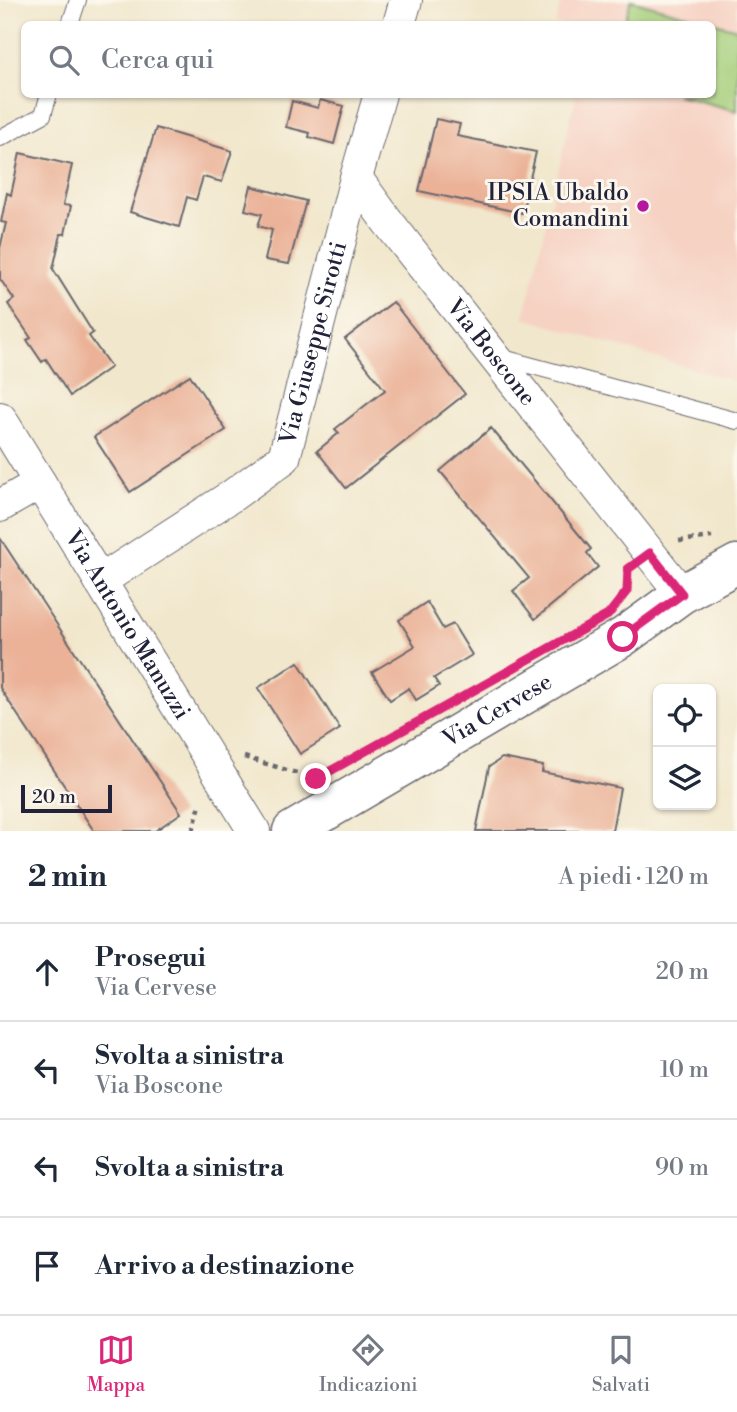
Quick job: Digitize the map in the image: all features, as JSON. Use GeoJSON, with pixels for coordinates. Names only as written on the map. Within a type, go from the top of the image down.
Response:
{"type":"FeatureCollection","features":[{"type":"Feature","properties":{"kind":"street"},"geometry":{"type":"LineString","coordinates":[[400,21],[406,0]]}},
{"type":"Feature","properties":{"kind":"street"},"geometry":{"type":"LineString","coordinates":[[356,178],[379,98]]}},
{"type":"Feature","properties":{"kind":"street","name":"Via Boscone"},"geometry":{"type":"LineString","coordinates":[[356,178],[650,553],[706,590]]}},
{"type":"Feature","properties":{"kind":"street","name":"Via Giuseppe Sirotti"},"geometry":{"type":"LineString","coordinates":[[100,581],[233,495],[284,458],[356,178]]}},
{"type":"Feature","properties":{"kind":"street","name":"Via Antonio Manuzzi"},"geometry":{"type":"LineString","coordinates":[[0,418],[254,831]]}},
{"type":"Feature","properties":{"kind":"street"},"geometry":{"type":"LineString","coordinates":[[0,506],[40,483]]}},
{"type":"Feature","properties":{"kind":"street","name":"Via Cervese"},"geometry":{"type":"LineString","coordinates":[[292,831],[706,590],[731,550]]}},
{"type":"Feature","properties":{"kind":"lane"},"geometry":{"type":"LineString","coordinates":[[71,21],[78,0]]}},
{"type":"Feature","properties":{"kind":"lane"},"geometry":{"type":"LineString","coordinates":[[0,138],[43,115],[48,98]]}},
{"type":"Feature","properties":{"kind":"lane"},"geometry":{"type":"LineString","coordinates":[[493,355],[737,421]]}},
{"type":"Feature","properties":{"kind":"path"},"geometry":{"type":"LineString","coordinates":[[650,553],[676,542],[731,550]]}},
{"type":"Feature","properties":{"kind":"path"},"geometry":{"type":"LineString","coordinates":[[193,831],[207,779],[216,769],[240,755],[316,779]]}},
{"type":"Feature","properties":{"kind":"shaded area","name":"IPSIA Ubaldo Comandini"},"geometry":{"type":"Polygon","coordinates":[[[562,0],[737,0],[737,382],[524,318],[575,98],[716,98],[716,21],[556,21],[562,0]]]}},
{"type":"Feature","properties":{"kind":"green space"},"geometry":{"type":"Polygon","coordinates":[[[631,0],[708,21],[625,21],[631,0]]]}},
{"type":"Feature","properties":{"kind":"green space"},"geometry":{"type":"Polygon","coordinates":[[[716,23],[737,29],[737,111],[688,98],[716,98],[716,23]]]}},
{"type":"Feature","properties":{"kind":"building"},"geometry":{"type":"Polygon","coordinates":[[[320,100],[344,106],[334,144],[309,137],[310,133],[286,127],[292,101],[318,108],[320,100]]]}},
{"type":"Feature","properties":{"kind":"building"},"geometry":{"type":"Polygon","coordinates":[[[436,119],[460,124],[457,136],[536,152],[522,213],[419,191],[436,119]]]}},
{"type":"Feature","properties":{"kind":"building"},"geometry":{"type":"Polygon","coordinates":[[[156,128],[232,151],[222,182],[203,177],[196,200],[187,197],[179,227],[130,212],[156,128]]]}},
{"type":"Feature","properties":{"kind":"building"},"geometry":{"type":"Polygon","coordinates":[[[20,153],[72,165],[63,205],[71,206],[53,269],[93,333],[89,336],[111,367],[70,396],[46,359],[42,362],[27,340],[31,338],[8,304],[14,299],[0,279],[0,248],[6,223],[1,222],[7,193],[11,195],[20,153]]]}},
{"type":"Feature","properties":{"kind":"building"},"geometry":{"type":"Polygon","coordinates":[[[251,186],[306,201],[289,264],[265,260],[272,230],[258,226],[262,214],[245,210],[251,186]]]}},
{"type":"Feature","properties":{"kind":"building"},"geometry":{"type":"Polygon","coordinates":[[[393,302],[465,394],[346,488],[317,451],[339,433],[335,429],[385,390],[345,339],[393,302]]]}},
{"type":"Feature","properties":{"kind":"building"},"geometry":{"type":"Polygon","coordinates":[[[190,375],[226,430],[130,492],[94,437],[190,375]]]}},
{"type":"Feature","properties":{"kind":"building"},"geometry":{"type":"Polygon","coordinates":[[[491,428],[591,549],[587,553],[598,567],[535,619],[513,591],[529,578],[440,471],[491,428]]]}},
{"type":"Feature","properties":{"kind":"building"},"geometry":{"type":"Polygon","coordinates":[[[0,538],[181,813],[155,831],[94,831],[0,688],[0,538]]]}},
{"type":"Feature","properties":{"kind":"building"},"geometry":{"type":"Polygon","coordinates":[[[427,602],[443,629],[453,624],[472,655],[434,678],[439,686],[416,700],[409,688],[390,700],[372,672],[415,646],[399,620],[427,602]]]}},
{"type":"Feature","properties":{"kind":"building"},"geometry":{"type":"Polygon","coordinates":[[[298,662],[340,729],[300,754],[258,688],[298,662]]]}},
{"type":"Feature","properties":{"kind":"building"},"geometry":{"type":"Polygon","coordinates":[[[502,758],[543,766],[542,772],[620,788],[612,831],[476,831],[489,767],[502,758]]]}},
{"type":"Feature","properties":{"kind":"place","name":"IPSIA Ubaldo Comandini"},"geometry":{"type":"Point","coordinates":[643,206]}},
{"type":"Feature","properties":{"kind":"route"},"geometry":{"type":"LineString","coordinates":[[316,779],[608,615],[627,591],[628,569],[650,553],[682,594],[623,637]]}}]}
